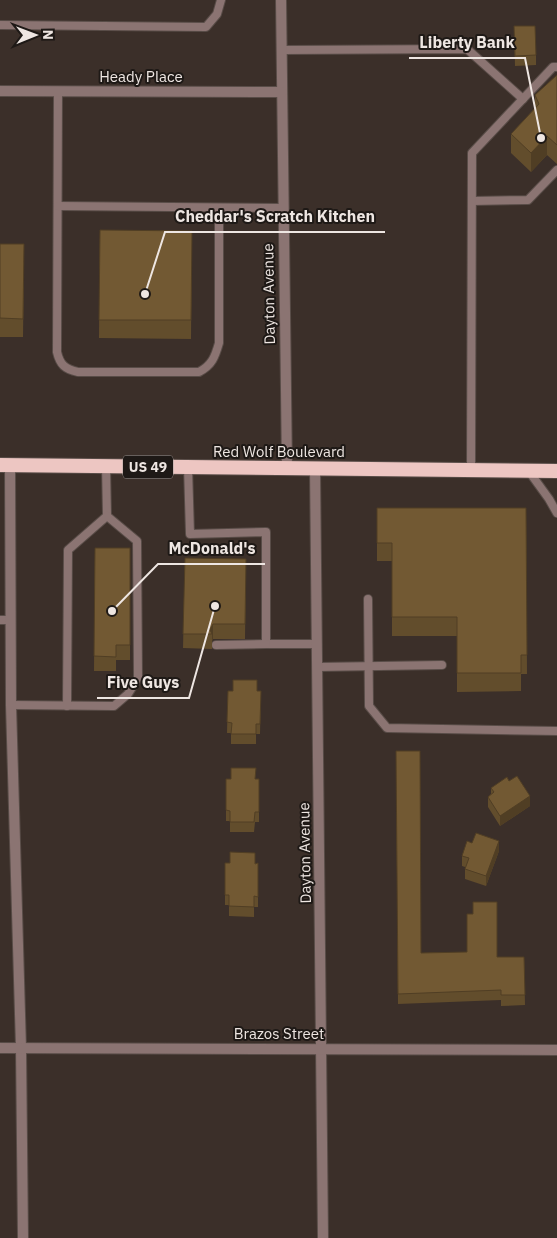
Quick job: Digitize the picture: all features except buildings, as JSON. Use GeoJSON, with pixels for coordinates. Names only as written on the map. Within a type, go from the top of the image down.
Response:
{"type":"FeatureCollection","features":[{"type":"Feature","properties":{"kind":"highway","name":"Red Wolf Boulevard"},"geometry":{"type":"LineString","coordinates":[[5,465],[557,470]]}},
{"type":"Feature","properties":{"kind":"street","name":"Dayton Avenue"},"geometry":{"type":"LineString","coordinates":[[281,0],[287,468]]}},
{"type":"Feature","properties":{"kind":"street","name":"Heady Place"},"geometry":{"type":"LineString","coordinates":[[0,91],[282,92]]}},
{"type":"Feature","properties":{"kind":"street"},"geometry":{"type":"LineString","coordinates":[[5,465],[5,620],[11,705],[23,1238]]}},
{"type":"Feature","properties":{"kind":"street","name":"Dayton Avenue"},"geometry":{"type":"LineString","coordinates":[[315,468],[323,1238]]}},
{"type":"Feature","properties":{"kind":"street","name":"Brazos Street"},"geometry":{"type":"LineString","coordinates":[[0,1048],[557,1050]]}},
{"type":"Feature","properties":{"kind":"lane"},"geometry":{"type":"LineString","coordinates":[[0,25],[206,27],[217,14],[221,0]]}},
{"type":"Feature","properties":{"kind":"lane"},"geometry":{"type":"LineString","coordinates":[[282,50],[467,49],[522,99]]}},
{"type":"Feature","properties":{"kind":"lane"},"geometry":{"type":"LineString","coordinates":[[471,470],[472,153],[553,67],[557,67]]}},
{"type":"Feature","properties":{"kind":"lane"},"geometry":{"type":"LineString","coordinates":[[58,91],[57,352],[60,362],[67,369],[78,372],[199,372],[208,368],[215,358],[219,343],[219,208]]}},
{"type":"Feature","properties":{"kind":"lane"},"geometry":{"type":"LineString","coordinates":[[472,201],[528,200],[557,170]]}},
{"type":"Feature","properties":{"kind":"lane"},"geometry":{"type":"LineString","coordinates":[[58,206],[283,208]]}},
{"type":"Feature","properties":{"kind":"lane"},"geometry":{"type":"LineString","coordinates":[[67,706],[68,550],[106,516],[106,466]]}},
{"type":"Feature","properties":{"kind":"lane"},"geometry":{"type":"LineString","coordinates":[[188,467],[190,534],[266,532],[266,644]]}},
{"type":"Feature","properties":{"kind":"lane"},"geometry":{"type":"LineString","coordinates":[[528,470],[549,498],[557,513]]}},
{"type":"Feature","properties":{"kind":"lane"},"geometry":{"type":"LineString","coordinates":[[11,705],[114,706],[128,694],[138,678],[137,541],[106,516]]}},
{"type":"Feature","properties":{"kind":"lane"},"geometry":{"type":"LineString","coordinates":[[368,599],[369,706],[386,728],[557,731]]}},
{"type":"Feature","properties":{"kind":"lane"},"geometry":{"type":"LineString","coordinates":[[216,645],[317,644]]}},
{"type":"Feature","properties":{"kind":"lane"},"geometry":{"type":"LineString","coordinates":[[318,667],[442,665]]}},
{"type":"Feature","properties":{"kind":"place","name":"Liberty Bank"},"geometry":{"type":"Point","coordinates":[541,138]}},
{"type":"Feature","properties":{"kind":"place","name":"Cheddar's Scratch Kitchen"},"geometry":{"type":"Point","coordinates":[145,294]}},
{"type":"Feature","properties":{"kind":"place","name":"Five Guys"},"geometry":{"type":"Point","coordinates":[215,606]}},
{"type":"Feature","properties":{"kind":"place","name":"McDonald's"},"geometry":{"type":"Point","coordinates":[112,611]}}]}
